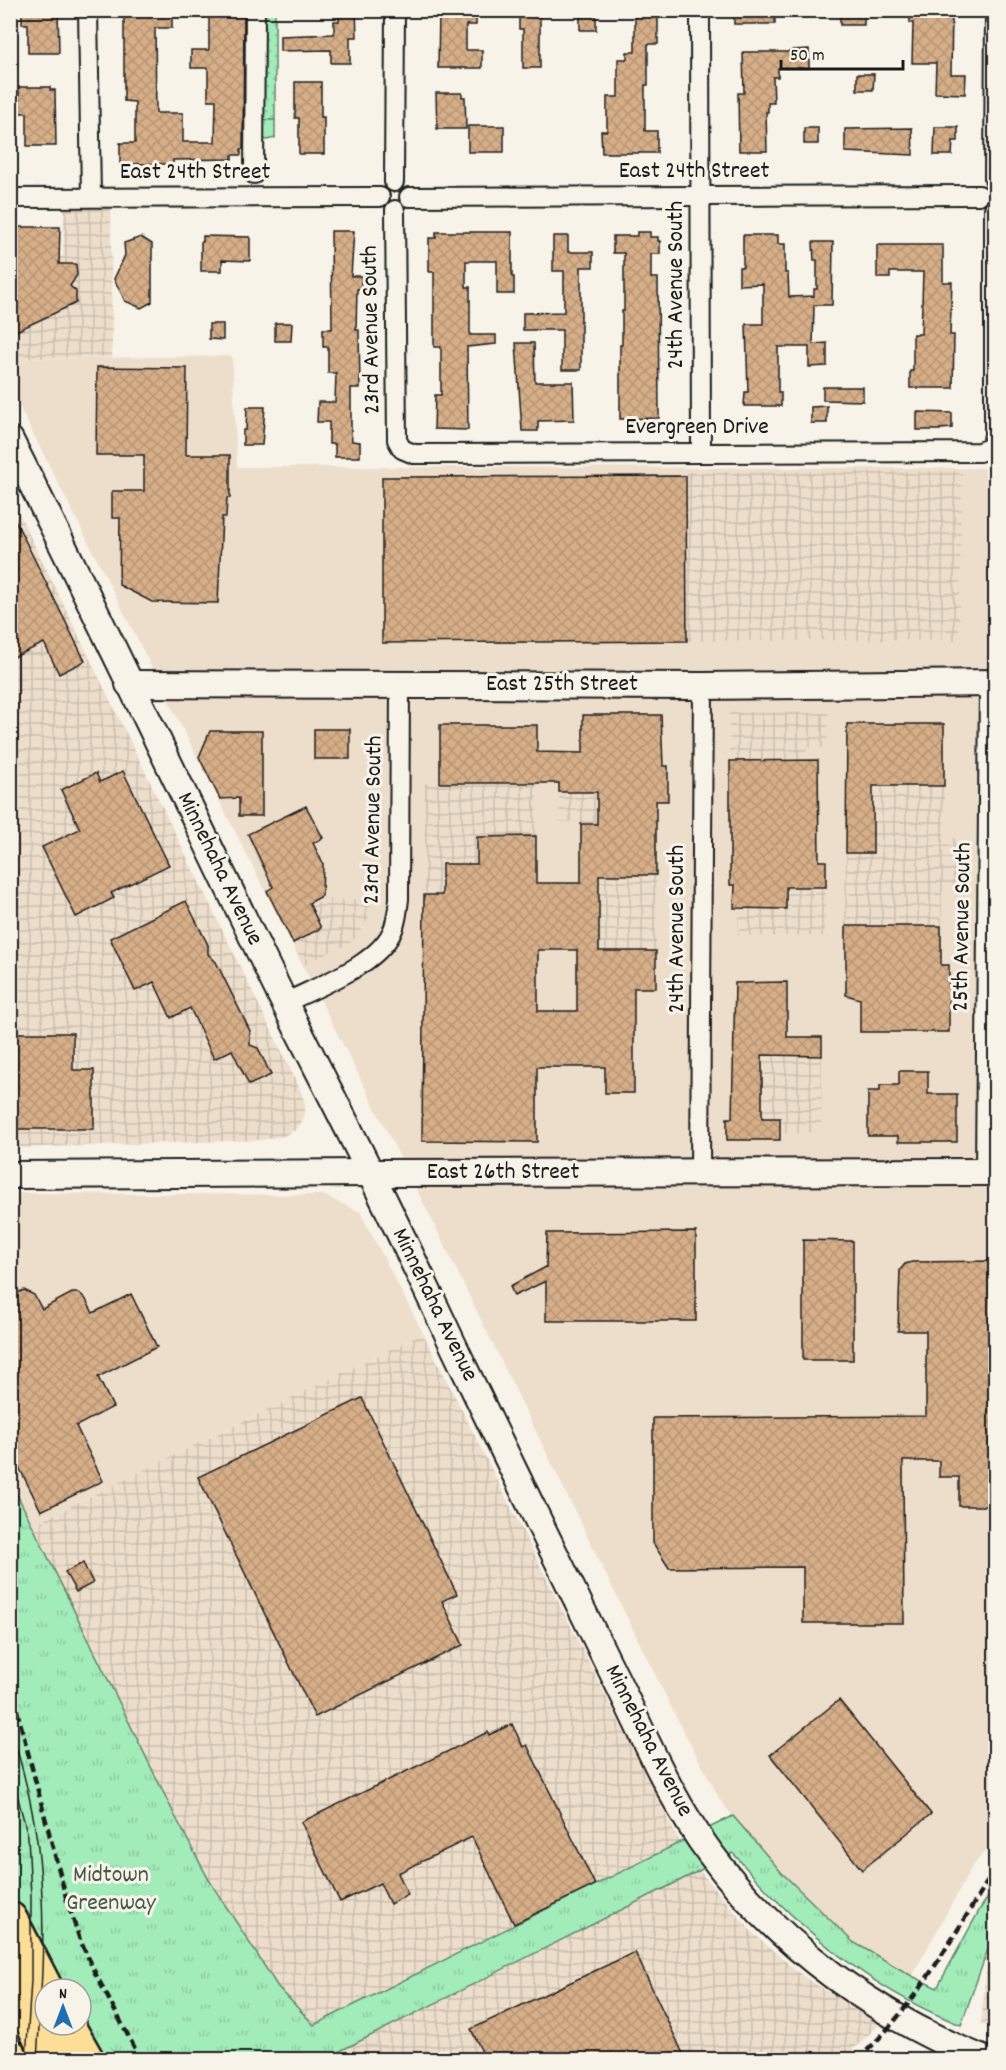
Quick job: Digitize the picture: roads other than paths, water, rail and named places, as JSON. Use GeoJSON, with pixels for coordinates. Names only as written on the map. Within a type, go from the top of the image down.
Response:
{"type":"FeatureCollection","features":[{"type":"Feature","properties":{"kind":"highway"},"geometry":{"type":"LineString","coordinates":[[10,1919],[40,1977]]}},
{"type":"Feature","properties":{"kind":"highway"},"geometry":{"type":"LineString","coordinates":[[10,1973],[50,2060]]}},
{"type":"Feature","properties":{"kind":"highway"},"geometry":{"type":"LineString","coordinates":[[74,2037],[87,2060]]}},
{"type":"Feature","properties":{"kind":"main road","name":"Minnehaha Avenue"},"geometry":{"type":"LineString","coordinates":[[10,440],[285,1003],[371,1173],[529,1504],[657,1763],[687,1817],[710,1853],[731,1879],[804,1953],[865,1999],[920,2031],[985,2060]]}},
{"type":"Feature","properties":{"kind":"main road","name":"East 25th Street"},"geometry":{"type":"LineString","coordinates":[[129,684],[703,686],[992,683]]}},
{"type":"Feature","properties":{"kind":"main road","name":"East 26th Street"},"geometry":{"type":"LineString","coordinates":[[10,1175],[990,1172]]}},
{"type":"Feature","properties":{"kind":"street"},"geometry":{"type":"LineString","coordinates":[[88,10],[91,197]]}},
{"type":"Feature","properties":{"kind":"street"},"geometry":{"type":"LineString","coordinates":[[254,174],[255,10]]}},
{"type":"Feature","properties":{"kind":"street"},"geometry":{"type":"LineString","coordinates":[[394,182],[395,10]]}},
{"type":"Feature","properties":{"kind":"street","name":"24th Avenue South"},"geometry":{"type":"LineString","coordinates":[[700,10],[701,452]]}},
{"type":"Feature","properties":{"kind":"street"},"geometry":{"type":"LineString","coordinates":[[995,10],[995,179],[981,186],[979,195],[985,207],[995,209]]}},
{"type":"Feature","properties":{"kind":"street"},"geometry":{"type":"LineString","coordinates":[[394,182],[406,188],[409,197],[403,208],[395,210],[387,208],[380,197],[383,188],[394,182]]}},
{"type":"Feature","properties":{"kind":"street","name":"East 24th Street"},"geometry":{"type":"LineString","coordinates":[[409,197],[979,195]]}},
{"type":"Feature","properties":{"kind":"street","name":"East 24th Street"},"geometry":{"type":"LineString","coordinates":[[10,198],[380,197]]}},
{"type":"Feature","properties":{"kind":"street","name":"Evergreen Drive"},"geometry":{"type":"LineString","coordinates":[[402,449],[414,454],[979,452],[992,447],[994,434],[995,209]]}},
{"type":"Feature","properties":{"kind":"street","name":"23rd Avenue South"},"geometry":{"type":"LineString","coordinates":[[395,210],[397,440],[402,449]]}},
{"type":"Feature","properties":{"kind":"street","name":"25th Avenue South"},"geometry":{"type":"LineString","coordinates":[[990,1172],[992,683]]}},
{"type":"Feature","properties":{"kind":"street","name":"23rd Avenue South"},"geometry":{"type":"LineString","coordinates":[[285,1003],[368,961],[384,946],[394,927],[399,899],[400,685]]}},
{"type":"Feature","properties":{"kind":"street","name":"24th Avenue South"},"geometry":{"type":"LineString","coordinates":[[700,1173],[703,686]]}},
{"type":"Feature","properties":{"kind":"tram line"},"geometry":{"type":"LineString","coordinates":[[10,1728],[36,1832],[42,1891],[43,1939],[37,2060]]}},
{"type":"Feature","properties":{"kind":"tram line"},"geometry":{"type":"LineString","coordinates":[[10,1768],[28,1836],[31,1980],[26,2060]]}},
{"type":"Feature","properties":{"kind":"railway"},"geometry":{"type":"LineString","coordinates":[[10,1684],[67,1901],[80,1940],[141,2060]]}},
{"type":"Feature","properties":{"kind":"railway"},"geometry":{"type":"LineString","coordinates":[[857,2060],[898,2017],[916,1993],[996,1868]]}},
{"type":"Feature","properties":{"kind":"park label","name":"Midtown Greenway"},"geometry":{"type":"Point","coordinates":[111,1890]}}]}
